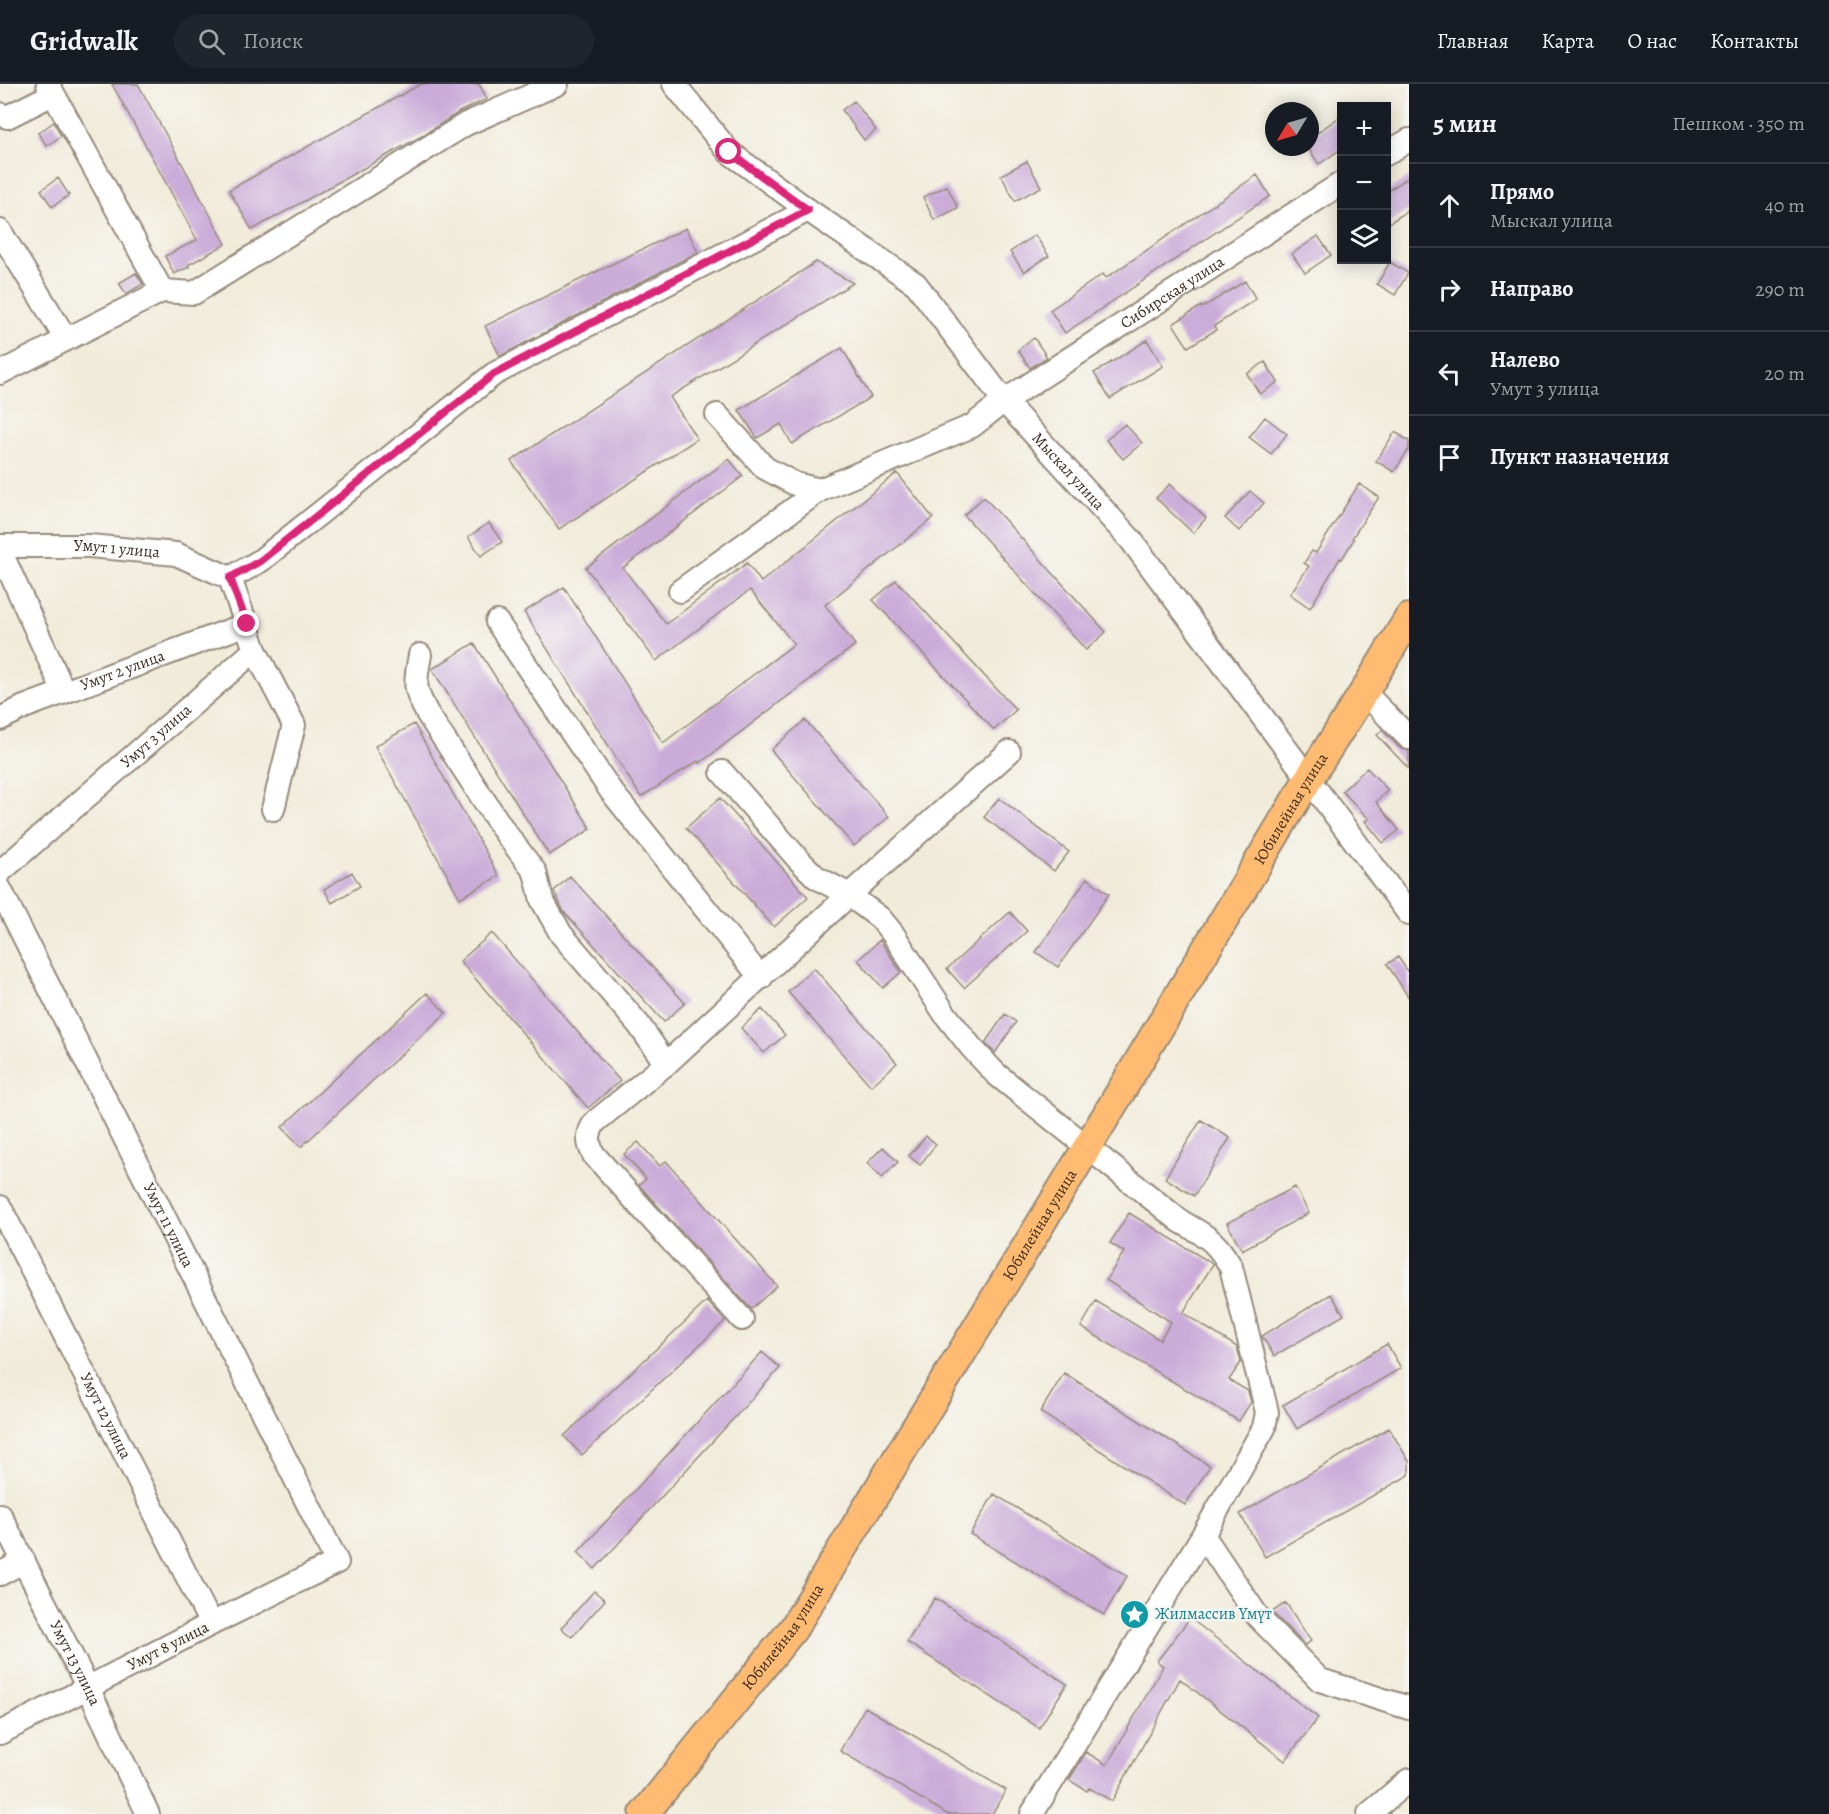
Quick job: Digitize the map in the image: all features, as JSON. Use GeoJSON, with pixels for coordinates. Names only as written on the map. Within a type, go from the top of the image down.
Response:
{"type":"FeatureCollection","features":[{"type":"Feature","properties":{"kind":"main road","name":"Юбилейная улица"},"geometry":{"type":"LineString","coordinates":[[644,1814],[793,1629],[1088,1146],[1309,777],[1409,618]]}},
{"type":"Feature","properties":{"kind":"street"},"geometry":{"type":"LineString","coordinates":[[0,373],[162,291],[194,293],[466,124],[557,84]]}},
{"type":"Feature","properties":{"kind":"street","name":"Мыскал улица"},"geometry":{"type":"LineString","coordinates":[[674,84],[729,152],[808,210],[916,284],[1004,401],[1131,540],[1409,914]]}},
{"type":"Feature","properties":{"kind":"street"},"geometry":{"type":"LineString","coordinates":[[0,114],[7,117],[51,89],[162,291]]}},
{"type":"Feature","properties":{"kind":"street"},"geometry":{"type":"LineString","coordinates":[[1391,151],[1409,140]]}},
{"type":"Feature","properties":{"kind":"street","name":"Сибирская улица"},"geometry":{"type":"LineString","coordinates":[[680,591],[820,490],[972,426],[1004,401],[1337,186]]}},
{"type":"Feature","properties":{"kind":"street"},"geometry":{"type":"LineString","coordinates":[[273,809],[294,725],[255,650],[230,578],[260,561],[494,374],[808,210]]}},
{"type":"Feature","properties":{"kind":"street"},"geometry":{"type":"LineString","coordinates":[[0,231],[66,339]]}},
{"type":"Feature","properties":{"kind":"street"},"geometry":{"type":"LineString","coordinates":[[717,415],[765,468],[795,484],[820,490]]}},
{"type":"Feature","properties":{"kind":"street","name":"Умут 1 улица"},"geometry":{"type":"LineString","coordinates":[[0,548],[89,546],[176,554],[230,578]]}},
{"type":"Feature","properties":{"kind":"street"},"geometry":{"type":"LineString","coordinates":[[0,548],[64,692]]}},
{"type":"Feature","properties":{"kind":"street"},"geometry":{"type":"LineString","coordinates":[[497,622],[610,791],[761,978]]}},
{"type":"Feature","properties":{"kind":"street","name":"Умут 2 улица"},"geometry":{"type":"LineString","coordinates":[[0,719],[24,707],[247,624]]}},
{"type":"Feature","properties":{"kind":"street","name":"Умут 3 улица"},"geometry":{"type":"LineString","coordinates":[[0,872],[255,650]]}},
{"type":"Feature","properties":{"kind":"street"},"geometry":{"type":"LineString","coordinates":[[420,655],[416,686],[418,696],[427,712],[504,831],[535,872],[542,900],[561,934],[639,1025],[666,1064]]}},
{"type":"Feature","properties":{"kind":"street"},"geometry":{"type":"LineString","coordinates":[[1364,692],[1409,738]]}},
{"type":"Feature","properties":{"kind":"street"},"geometry":{"type":"LineString","coordinates":[[742,1319],[600,1162],[590,1147],[590,1131],[596,1121],[666,1064],[849,895],[1009,752]]}},
{"type":"Feature","properties":{"kind":"street"},"geometry":{"type":"LineString","coordinates":[[722,772],[816,877],[849,895],[880,918],[910,959],[945,1014],[996,1074],[1180,1221],[1211,1239],[1222,1251],[1231,1267],[1267,1412],[1264,1428],[1203,1534],[1032,1814]]}},
{"type":"Feature","properties":{"kind":"street","name":"Умут 11 улица"},"geometry":{"type":"LineString","coordinates":[[0,889],[337,1562]]}},
{"type":"Feature","properties":{"kind":"street","name":"Умут 12 улица"},"geometry":{"type":"LineString","coordinates":[[0,1207],[211,1624]]}},
{"type":"Feature","properties":{"kind":"street","name":"Умут 13 улица"},"geometry":{"type":"LineString","coordinates":[[0,1515],[88,1688],[148,1814]]}},
{"type":"Feature","properties":{"kind":"street"},"geometry":{"type":"LineString","coordinates":[[1203,1534],[1257,1617],[1320,1680],[1409,1708]]}},
{"type":"Feature","properties":{"kind":"street"},"geometry":{"type":"LineString","coordinates":[[0,1574],[24,1561]]}},
{"type":"Feature","properties":{"kind":"street","name":"Умут 8 улица"},"geometry":{"type":"LineString","coordinates":[[0,1733],[337,1562]]}},
{"type":"Feature","properties":{"kind":"street"},"geometry":{"type":"LineString","coordinates":[[1370,1814],[1409,1780]]}},
{"type":"Feature","properties":{"kind":"building"},"geometry":{"type":"Polygon","coordinates":[[[112,84],[138,84],[226,244],[174,274],[165,256],[197,240],[112,84]]]}},
{"type":"Feature","properties":{"kind":"building"},"geometry":{"type":"Polygon","coordinates":[[[421,84],[479,84],[487,99],[459,112],[420,137],[252,230],[229,190],[421,84]]]}},
{"type":"Feature","properties":{"kind":"building"},"geometry":{"type":"Polygon","coordinates":[[[854,101],[876,130],[864,140],[842,110],[854,101]]]}},
{"type":"Feature","properties":{"kind":"building"},"geometry":{"type":"Polygon","coordinates":[[[1337,119],[1337,152],[1319,164],[1313,156],[1319,156],[1319,132],[1337,119]]]}},
{"type":"Feature","properties":{"kind":"building"},"geometry":{"type":"Polygon","coordinates":[[[54,122],[61,136],[47,146],[38,133],[54,122]]]}},
{"type":"Feature","properties":{"kind":"building"},"geometry":{"type":"Polygon","coordinates":[[[1027,161],[1041,187],[1015,201],[1001,175],[1027,161]]]}},
{"type":"Feature","properties":{"kind":"building"},"geometry":{"type":"Polygon","coordinates":[[[1257,175],[1270,196],[1065,333],[1050,310],[1103,274],[1106,278],[1257,175]]]}},
{"type":"Feature","properties":{"kind":"building"},"geometry":{"type":"Polygon","coordinates":[[[1409,177],[1409,210],[1391,222],[1391,210],[1391,189],[1409,177]]]}},
{"type":"Feature","properties":{"kind":"building"},"geometry":{"type":"Polygon","coordinates":[[[58,178],[69,195],[52,207],[41,190],[58,178]]]}},
{"type":"Feature","properties":{"kind":"building"},"geometry":{"type":"Polygon","coordinates":[[[947,186],[958,208],[934,220],[923,197],[947,186]]]}},
{"type":"Feature","properties":{"kind":"building"},"geometry":{"type":"Polygon","coordinates":[[[686,228],[698,252],[500,356],[485,326],[686,228]]]}},
{"type":"Feature","properties":{"kind":"building"},"geometry":{"type":"Polygon","coordinates":[[[1035,235],[1049,256],[1024,272],[1010,252],[1035,235]]]}},
{"type":"Feature","properties":{"kind":"building"},"geometry":{"type":"Polygon","coordinates":[[[1318,236],[1331,255],[1305,273],[1292,254],[1318,236]]]}},
{"type":"Feature","properties":{"kind":"building"},"geometry":{"type":"Polygon","coordinates":[[[816,262],[853,283],[670,397],[697,439],[559,529],[511,461],[816,262]]]}},
{"type":"Feature","properties":{"kind":"building"},"geometry":{"type":"Polygon","coordinates":[[[1391,263],[1408,273],[1395,295],[1377,284],[1391,263]]]}},
{"type":"Feature","properties":{"kind":"building"},"geometry":{"type":"Polygon","coordinates":[[[136,273],[143,284],[126,294],[119,283],[136,273]]]}},
{"type":"Feature","properties":{"kind":"building"},"geometry":{"type":"Polygon","coordinates":[[[1245,281],[1256,299],[1214,326],[1216,330],[1188,347],[1173,324],[1245,281]]]}},
{"type":"Feature","properties":{"kind":"building"},"geometry":{"type":"Polygon","coordinates":[[[1034,338],[1047,357],[1030,368],[1018,350],[1034,338]]]}},
{"type":"Feature","properties":{"kind":"building"},"geometry":{"type":"Polygon","coordinates":[[[1147,340],[1163,366],[1110,399],[1094,373],[1147,340]]]}},
{"type":"Feature","properties":{"kind":"building"},"geometry":{"type":"Polygon","coordinates":[[[842,348],[871,397],[792,444],[781,424],[757,438],[739,410],[842,348]]]}},
{"type":"Feature","properties":{"kind":"building"},"geometry":{"type":"Polygon","coordinates":[[[1265,362],[1278,382],[1260,394],[1247,374],[1265,362]]]}},
{"type":"Feature","properties":{"kind":"building"},"geometry":{"type":"Polygon","coordinates":[[[1265,417],[1287,434],[1271,454],[1249,437],[1265,417]]]}},
{"type":"Feature","properties":{"kind":"building"},"geometry":{"type":"Polygon","coordinates":[[[1125,424],[1142,443],[1123,459],[1106,440],[1125,424]]]}},
{"type":"Feature","properties":{"kind":"building"},"geometry":{"type":"Polygon","coordinates":[[[1395,432],[1409,441],[1409,449],[1394,472],[1376,461],[1395,432]]]}},
{"type":"Feature","properties":{"kind":"building"},"geometry":{"type":"Polygon","coordinates":[[[729,459],[743,476],[623,568],[666,624],[747,563],[761,582],[897,473],[933,518],[825,605],[855,645],[700,763],[698,761],[641,797],[524,612],[564,587],[663,743],[794,644],[750,590],[656,661],[586,568],[729,459]]]}},
{"type":"Feature","properties":{"kind":"building"},"geometry":{"type":"Polygon","coordinates":[[[1170,484],[1206,518],[1193,533],[1156,498],[1170,484]]]}},
{"type":"Feature","properties":{"kind":"building"},"geometry":{"type":"Polygon","coordinates":[[[1359,484],[1379,497],[1310,608],[1290,594],[1309,566],[1304,563],[1312,551],[1316,553],[1359,484]]]}},
{"type":"Feature","properties":{"kind":"building"},"geometry":{"type":"Polygon","coordinates":[[[1250,491],[1264,503],[1239,531],[1225,518],[1250,491]]]}},
{"type":"Feature","properties":{"kind":"building"},"geometry":{"type":"Polygon","coordinates":[[[984,497],[1106,632],[1086,650],[964,515],[984,497]]]}},
{"type":"Feature","properties":{"kind":"building"},"geometry":{"type":"Polygon","coordinates":[[[489,523],[502,542],[481,556],[468,537],[489,523]]]}},
{"type":"Feature","properties":{"kind":"building"},"geometry":{"type":"Polygon","coordinates":[[[896,580],[1016,710],[994,730],[873,600],[896,580]]]}},
{"type":"Feature","properties":{"kind":"building"},"geometry":{"type":"Polygon","coordinates":[[[474,643],[591,829],[549,855],[432,669],[474,643]]]}},
{"type":"Feature","properties":{"kind":"building"},"geometry":{"type":"Polygon","coordinates":[[[805,720],[889,817],[854,846],[771,750],[805,720]]]}},
{"type":"Feature","properties":{"kind":"building"},"geometry":{"type":"Polygon","coordinates":[[[414,724],[499,876],[460,898],[375,746],[414,724]]]}},
{"type":"Feature","properties":{"kind":"building"},"geometry":{"type":"Polygon","coordinates":[[[1382,730],[1400,748],[1409,751],[1409,769],[1377,735],[1382,730]]]}},
{"type":"Feature","properties":{"kind":"building"},"geometry":{"type":"Polygon","coordinates":[[[1367,768],[1388,790],[1376,802],[1399,830],[1383,843],[1365,821],[1369,819],[1342,791],[1367,768]]]}},
{"type":"Feature","properties":{"kind":"building"},"geometry":{"type":"Polygon","coordinates":[[[720,798],[808,897],[774,927],[686,828],[720,798]]]}},
{"type":"Feature","properties":{"kind":"building"},"geometry":{"type":"Polygon","coordinates":[[[999,798],[1069,852],[1054,871],[984,817],[999,798]]]}},
{"type":"Feature","properties":{"kind":"building"},"geometry":{"type":"Polygon","coordinates":[[[352,872],[360,886],[332,903],[324,889],[352,872]]]}},
{"type":"Feature","properties":{"kind":"building"},"geometry":{"type":"Polygon","coordinates":[[[570,876],[685,1003],[664,1022],[564,912],[554,891],[570,876]]]}},
{"type":"Feature","properties":{"kind":"building"},"geometry":{"type":"Polygon","coordinates":[[[1087,878],[1109,894],[1058,967],[1036,952],[1087,878]]]}},
{"type":"Feature","properties":{"kind":"building"},"geometry":{"type":"Polygon","coordinates":[[[1010,912],[1027,931],[964,988],[947,969],[1010,912]]]}},
{"type":"Feature","properties":{"kind":"building"},"geometry":{"type":"Polygon","coordinates":[[[492,933],[620,1081],[588,1108],[460,961],[492,933]]]}},
{"type":"Feature","properties":{"kind":"building"},"geometry":{"type":"Polygon","coordinates":[[[880,940],[901,972],[883,988],[858,960],[880,940]]]}},
{"type":"Feature","properties":{"kind":"building"},"geometry":{"type":"Polygon","coordinates":[[[1398,957],[1409,973],[1409,998],[1387,964],[1398,957]]]}},
{"type":"Feature","properties":{"kind":"building"},"geometry":{"type":"Polygon","coordinates":[[[814,968],[897,1063],[871,1086],[788,992],[814,968]]]}},
{"type":"Feature","properties":{"kind":"building"},"geometry":{"type":"Polygon","coordinates":[[[427,993],[446,1013],[301,1147],[282,1127],[427,993]]]}},
{"type":"Feature","properties":{"kind":"building"},"geometry":{"type":"Polygon","coordinates":[[[762,1009],[785,1035],[764,1053],[741,1028],[762,1009]]]}},
{"type":"Feature","properties":{"kind":"building"},"geometry":{"type":"Polygon","coordinates":[[[1005,1014],[1016,1022],[995,1053],[985,1043],[1005,1014]]]}},
{"type":"Feature","properties":{"kind":"building"},"geometry":{"type":"Polygon","coordinates":[[[1201,1120],[1230,1138],[1194,1196],[1165,1178],[1201,1120]]]}},
{"type":"Feature","properties":{"kind":"building"},"geometry":{"type":"Polygon","coordinates":[[[926,1136],[936,1144],[920,1165],[909,1156],[926,1136]]]}},
{"type":"Feature","properties":{"kind":"building"},"geometry":{"type":"Polygon","coordinates":[[[638,1142],[660,1166],[666,1161],[777,1286],[751,1309],[639,1185],[646,1179],[624,1154],[638,1142]]]}},
{"type":"Feature","properties":{"kind":"building"},"geometry":{"type":"Polygon","coordinates":[[[883,1147],[898,1162],[882,1178],[867,1163],[883,1147]]]}},
{"type":"Feature","properties":{"kind":"building"},"geometry":{"type":"Polygon","coordinates":[[[1295,1187],[1309,1213],[1242,1250],[1227,1223],[1295,1187]]]}},
{"type":"Feature","properties":{"kind":"building"},"geometry":{"type":"Polygon","coordinates":[[[1129,1213],[1213,1264],[1183,1313],[1237,1347],[1241,1362],[1229,1380],[1248,1391],[1251,1402],[1239,1421],[1081,1327],[1096,1301],[1160,1340],[1171,1322],[1106,1280],[1124,1252],[1110,1243],[1129,1213]]]}},
{"type":"Feature","properties":{"kind":"building"},"geometry":{"type":"Polygon","coordinates":[[[1331,1294],[1344,1315],[1274,1356],[1262,1336],[1331,1294]]]}},
{"type":"Feature","properties":{"kind":"building"},"geometry":{"type":"Polygon","coordinates":[[[707,1301],[725,1321],[582,1455],[564,1436],[707,1301]]]}},
{"type":"Feature","properties":{"kind":"building"},"geometry":{"type":"Polygon","coordinates":[[[1387,1344],[1401,1368],[1297,1429],[1283,1405],[1387,1344]]]}},
{"type":"Feature","properties":{"kind":"building"},"geometry":{"type":"Polygon","coordinates":[[[762,1352],[780,1368],[595,1569],[578,1552],[762,1352]]]}},
{"type":"Feature","properties":{"kind":"building"},"geometry":{"type":"Polygon","coordinates":[[[1064,1373],[1210,1466],[1185,1505],[1040,1412],[1064,1373]]]}},
{"type":"Feature","properties":{"kind":"building"},"geometry":{"type":"Polygon","coordinates":[[[1389,1428],[1409,1461],[1409,1475],[1265,1557],[1240,1514],[1389,1428]]]}},
{"type":"Feature","properties":{"kind":"building"},"geometry":{"type":"Polygon","coordinates":[[[994,1494],[1127,1576],[1104,1615],[970,1534],[994,1494]]]}},
{"type":"Feature","properties":{"kind":"building"},"geometry":{"type":"Polygon","coordinates":[[[594,1591],[605,1600],[572,1637],[561,1628],[594,1591]]]}},
{"type":"Feature","properties":{"kind":"building"},"geometry":{"type":"Polygon","coordinates":[[[935,1598],[1067,1684],[1039,1728],[907,1642],[935,1598]]]}},
{"type":"Feature","properties":{"kind":"building"},"geometry":{"type":"Polygon","coordinates":[[[1286,1603],[1311,1641],[1305,1645],[1272,1612],[1286,1603]]]}},
{"type":"Feature","properties":{"kind":"building"},"geometry":{"type":"Polygon","coordinates":[[[1190,1618],[1318,1718],[1285,1761],[1180,1679],[1112,1801],[1089,1788],[1087,1791],[1069,1780],[1086,1752],[1107,1765],[1163,1666],[1157,1661],[1190,1618]]]}},
{"type":"Feature","properties":{"kind":"building"},"geometry":{"type":"Polygon","coordinates":[[[865,1707],[1006,1790],[992,1814],[947,1814],[840,1751],[865,1707]]]}},
{"type":"Feature","properties":{"kind":"place","name":"Жилмассив Үмүт"},"geometry":{"type":"Point","coordinates":[1134,1614]}},
{"type":"Feature","properties":{"kind":"route"},"geometry":{"type":"LineString","coordinates":[[247,624],[230,578],[260,561],[494,374],[808,210],[729,152]]}}]}
